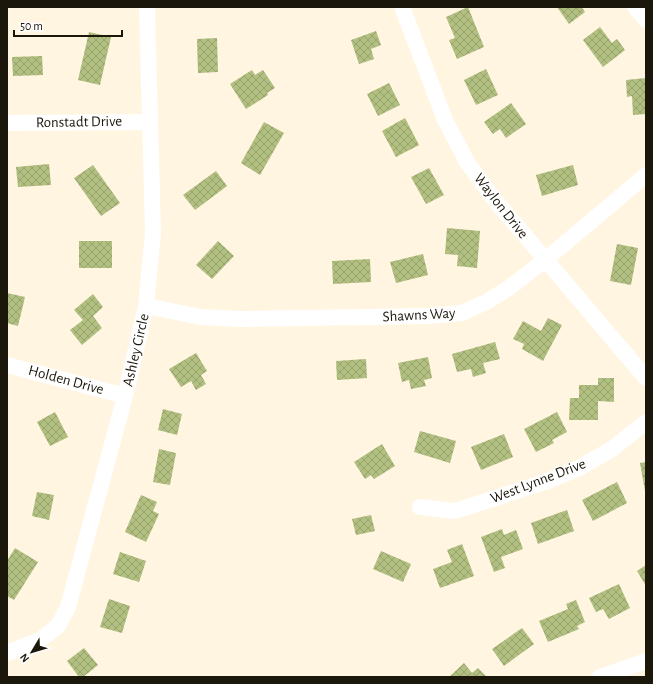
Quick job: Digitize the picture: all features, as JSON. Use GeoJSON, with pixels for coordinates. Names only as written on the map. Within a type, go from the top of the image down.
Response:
{"type":"FeatureCollection","features":[{"type":"Feature","properties":{"kind":"street","name":"Ashley Circle"},"geometry":{"type":"LineString","coordinates":[[7,653],[40,640],[58,626],[68,607],[125,396],[146,306],[153,233],[147,7]]}},
{"type":"Feature","properties":{"kind":"street","name":"Waylon Drive"},"geometry":{"type":"LineString","coordinates":[[402,7],[445,120],[467,162],[494,199],[646,378]]}},
{"type":"Feature","properties":{"kind":"street"},"geometry":{"type":"LineString","coordinates":[[635,7],[646,20]]}},
{"type":"Feature","properties":{"kind":"street","name":"Ronstadt Drive"},"geometry":{"type":"LineString","coordinates":[[7,123],[150,122]]}},
{"type":"Feature","properties":{"kind":"street","name":"Shawns Way"},"geometry":{"type":"LineString","coordinates":[[146,306],[201,317],[240,319],[430,316],[462,313],[486,302],[509,288],[545,260],[646,175]]}},
{"type":"Feature","properties":{"kind":"street","name":"Holden Drive"},"geometry":{"type":"LineString","coordinates":[[7,365],[125,396]]}},
{"type":"Feature","properties":{"kind":"street","name":"West Lynne Drive"},"geometry":{"type":"LineString","coordinates":[[420,507],[455,511],[545,482],[579,468],[599,457],[612,449],[646,422]]}},
{"type":"Feature","properties":{"kind":"street"},"geometry":{"type":"LineString","coordinates":[[600,677],[646,661]]}},
{"type":"Feature","properties":{"kind":"building"},"geometry":{"type":"Polygon","coordinates":[[[468,7],[484,47],[457,59],[449,40],[455,38],[446,17],[468,7]]]}},
{"type":"Feature","properties":{"kind":"building"},"geometry":{"type":"Polygon","coordinates":[[[557,7],[582,7],[585,12],[569,24],[557,7]]]}},
{"type":"Feature","properties":{"kind":"building"},"geometry":{"type":"Polygon","coordinates":[[[600,27],[612,43],[617,39],[625,50],[603,67],[583,40],[600,27]]]}},
{"type":"Feature","properties":{"kind":"building"},"geometry":{"type":"Polygon","coordinates":[[[376,31],[381,45],[371,49],[374,59],[359,64],[351,40],[376,31]]]}},
{"type":"Feature","properties":{"kind":"building"},"geometry":{"type":"Polygon","coordinates":[[[89,32],[111,37],[100,85],[78,80],[89,32]]]}},
{"type":"Feature","properties":{"kind":"building"},"geometry":{"type":"Polygon","coordinates":[[[217,38],[218,72],[198,73],[197,39],[217,38]]]}},
{"type":"Feature","properties":{"kind":"building"},"geometry":{"type":"Polygon","coordinates":[[[42,56],[43,75],[13,76],[12,57],[42,56]]]}},
{"type":"Feature","properties":{"kind":"building"},"geometry":{"type":"Polygon","coordinates":[[[486,69],[498,95],[476,105],[464,80],[486,69]]]}},
{"type":"Feature","properties":{"kind":"building"},"geometry":{"type":"Polygon","coordinates":[[[252,70],[255,75],[263,70],[275,88],[267,93],[268,95],[246,109],[230,84],[252,70]]]}},
{"type":"Feature","properties":{"kind":"building"},"geometry":{"type":"Polygon","coordinates":[[[646,78],[646,114],[633,115],[632,96],[627,97],[626,80],[646,78]]]}},
{"type":"Feature","properties":{"kind":"building"},"geometry":{"type":"Polygon","coordinates":[[[389,83],[400,105],[378,116],[367,94],[389,83]]]}},
{"type":"Feature","properties":{"kind":"building"},"geometry":{"type":"Polygon","coordinates":[[[511,103],[526,124],[506,138],[500,129],[493,134],[484,122],[511,103]]]}},
{"type":"Feature","properties":{"kind":"building"},"geometry":{"type":"Polygon","coordinates":[[[405,118],[419,145],[396,157],[382,131],[405,118]]]}},
{"type":"Feature","properties":{"kind":"building"},"geometry":{"type":"Polygon","coordinates":[[[264,122],[284,133],[260,175],[241,163],[264,122]]]}},
{"type":"Feature","properties":{"kind":"building"},"geometry":{"type":"Polygon","coordinates":[[[49,164],[51,185],[18,187],[16,167],[49,164]]]}},
{"type":"Feature","properties":{"kind":"building"},"geometry":{"type":"Polygon","coordinates":[[[93,165],[120,203],[101,216],[74,178],[93,165]]]}},
{"type":"Feature","properties":{"kind":"building"},"geometry":{"type":"Polygon","coordinates":[[[573,165],[578,185],[542,196],[536,175],[573,165]]]}},
{"type":"Feature","properties":{"kind":"building"},"geometry":{"type":"Polygon","coordinates":[[[429,168],[444,195],[426,204],[411,177],[429,168]]]}},
{"type":"Feature","properties":{"kind":"building"},"geometry":{"type":"Polygon","coordinates":[[[216,171],[227,186],[195,210],[183,195],[216,171]]]}},
{"type":"Feature","properties":{"kind":"building"},"geometry":{"type":"Polygon","coordinates":[[[447,228],[480,231],[477,268],[457,266],[458,255],[445,254],[447,228]]]}},
{"type":"Feature","properties":{"kind":"building"},"geometry":{"type":"Polygon","coordinates":[[[79,241],[112,241],[112,268],[79,268],[79,241]]]}},
{"type":"Feature","properties":{"kind":"building"},"geometry":{"type":"Polygon","coordinates":[[[218,241],[234,256],[212,279],[196,265],[218,241]]]}},
{"type":"Feature","properties":{"kind":"building"},"geometry":{"type":"Polygon","coordinates":[[[617,244],[638,248],[631,285],[610,281],[617,244]]]}},
{"type":"Feature","properties":{"kind":"building"},"geometry":{"type":"Polygon","coordinates":[[[423,254],[428,275],[396,283],[390,262],[423,254]]]}},
{"type":"Feature","properties":{"kind":"building"},"geometry":{"type":"Polygon","coordinates":[[[370,259],[371,282],[333,284],[332,261],[370,259]]]}},
{"type":"Feature","properties":{"kind":"building"},"geometry":{"type":"Polygon","coordinates":[[[7,293],[25,297],[18,326],[7,323],[7,293]]]}},
{"type":"Feature","properties":{"kind":"building"},"geometry":{"type":"Polygon","coordinates":[[[93,294],[103,307],[93,316],[102,328],[82,345],[70,330],[83,320],[74,310],[93,294]]]}},
{"type":"Feature","properties":{"kind":"building"},"geometry":{"type":"Polygon","coordinates":[[[548,318],[562,325],[543,361],[522,349],[524,344],[513,339],[523,321],[541,331],[548,318]]]}},
{"type":"Feature","properties":{"kind":"building"},"geometry":{"type":"Polygon","coordinates":[[[495,342],[500,359],[483,363],[486,373],[473,377],[471,369],[457,372],[452,354],[495,342]]]}},
{"type":"Feature","properties":{"kind":"building"},"geometry":{"type":"Polygon","coordinates":[[[196,353],[207,371],[201,375],[206,384],[196,390],[191,381],[181,387],[169,369],[196,353]]]}},
{"type":"Feature","properties":{"kind":"building"},"geometry":{"type":"Polygon","coordinates":[[[428,357],[432,378],[424,380],[426,386],[411,389],[409,380],[402,382],[398,363],[428,357]]]}},
{"type":"Feature","properties":{"kind":"building"},"geometry":{"type":"Polygon","coordinates":[[[366,359],[367,378],[337,380],[336,361],[366,359]]]}},
{"type":"Feature","properties":{"kind":"building"},"geometry":{"type":"Polygon","coordinates":[[[598,378],[614,378],[614,402],[598,401],[598,420],[569,420],[570,398],[579,398],[579,385],[598,385],[598,378]]]}},
{"type":"Feature","properties":{"kind":"building"},"geometry":{"type":"Polygon","coordinates":[[[163,409],[182,414],[177,435],[158,430],[163,409]]]}},
{"type":"Feature","properties":{"kind":"building"},"geometry":{"type":"Polygon","coordinates":[[[55,412],[68,437],[50,446],[37,422],[55,412]]]}},
{"type":"Feature","properties":{"kind":"building"},"geometry":{"type":"Polygon","coordinates":[[[557,412],[567,432],[552,440],[554,443],[536,452],[524,429],[557,412]]]}},
{"type":"Feature","properties":{"kind":"building"},"geometry":{"type":"Polygon","coordinates":[[[420,431],[456,441],[450,463],[414,452],[420,431]]]}},
{"type":"Feature","properties":{"kind":"building"},"geometry":{"type":"Polygon","coordinates":[[[504,434],[513,457],[481,470],[471,447],[504,434]]]}},
{"type":"Feature","properties":{"kind":"building"},"geometry":{"type":"Polygon","coordinates":[[[382,444],[395,466],[374,479],[371,475],[365,479],[354,462],[382,444]]]}},
{"type":"Feature","properties":{"kind":"building"},"geometry":{"type":"Polygon","coordinates":[[[159,449],[176,453],[170,485],[153,482],[159,449]]]}},
{"type":"Feature","properties":{"kind":"building"},"geometry":{"type":"Polygon","coordinates":[[[646,462],[646,491],[645,491],[640,463],[646,462]]]}},
{"type":"Feature","properties":{"kind":"building"},"geometry":{"type":"Polygon","coordinates":[[[617,482],[627,503],[593,521],[582,500],[617,482]]]}},
{"type":"Feature","properties":{"kind":"building"},"geometry":{"type":"Polygon","coordinates":[[[37,492],[54,495],[49,520],[32,516],[37,492]]]}},
{"type":"Feature","properties":{"kind":"building"},"geometry":{"type":"Polygon","coordinates":[[[141,495],[157,502],[153,511],[159,514],[146,542],[125,532],[141,495]]]}},
{"type":"Feature","properties":{"kind":"building"},"geometry":{"type":"Polygon","coordinates":[[[567,510],[574,531],[538,544],[531,523],[567,510]]]}},
{"type":"Feature","properties":{"kind":"building"},"geometry":{"type":"Polygon","coordinates":[[[371,515],[375,531],[356,535],[352,519],[371,515]]]}},
{"type":"Feature","properties":{"kind":"building"},"geometry":{"type":"Polygon","coordinates":[[[502,529],[504,535],[516,530],[523,549],[501,557],[505,568],[494,572],[481,537],[502,529]]]}},
{"type":"Feature","properties":{"kind":"building"},"geometry":{"type":"Polygon","coordinates":[[[462,544],[474,576],[440,588],[433,569],[452,562],[447,550],[462,544]]]}},
{"type":"Feature","properties":{"kind":"building"},"geometry":{"type":"Polygon","coordinates":[[[15,548],[38,562],[14,600],[7,596],[7,561],[15,548]]]}},
{"type":"Feature","properties":{"kind":"building"},"geometry":{"type":"Polygon","coordinates":[[[381,551],[411,564],[403,582],[373,569],[381,551]]]}},
{"type":"Feature","properties":{"kind":"building"},"geometry":{"type":"Polygon","coordinates":[[[120,552],[146,561],[139,582],[113,574],[120,552]]]}},
{"type":"Feature","properties":{"kind":"building"},"geometry":{"type":"Polygon","coordinates":[[[646,565],[646,586],[637,571],[646,565]]]}},
{"type":"Feature","properties":{"kind":"building"},"geometry":{"type":"Polygon","coordinates":[[[619,584],[630,608],[609,619],[603,609],[596,612],[589,598],[619,584]]]}},
{"type":"Feature","properties":{"kind":"building"},"geometry":{"type":"Polygon","coordinates":[[[109,599],[130,606],[122,633],[100,627],[109,599]]]}},
{"type":"Feature","properties":{"kind":"building"},"geometry":{"type":"Polygon","coordinates":[[[576,600],[585,622],[577,626],[579,629],[548,642],[539,621],[568,609],[566,604],[576,600]]]}},
{"type":"Feature","properties":{"kind":"building"},"geometry":{"type":"Polygon","coordinates":[[[522,628],[534,644],[504,666],[492,649],[522,628]]]}},
{"type":"Feature","properties":{"kind":"building"},"geometry":{"type":"Polygon","coordinates":[[[84,648],[98,665],[83,677],[79,677],[67,661],[84,648]]]}},
{"type":"Feature","properties":{"kind":"building"},"geometry":{"type":"Polygon","coordinates":[[[464,663],[472,673],[478,668],[487,677],[449,677],[464,663]]]}}]}
